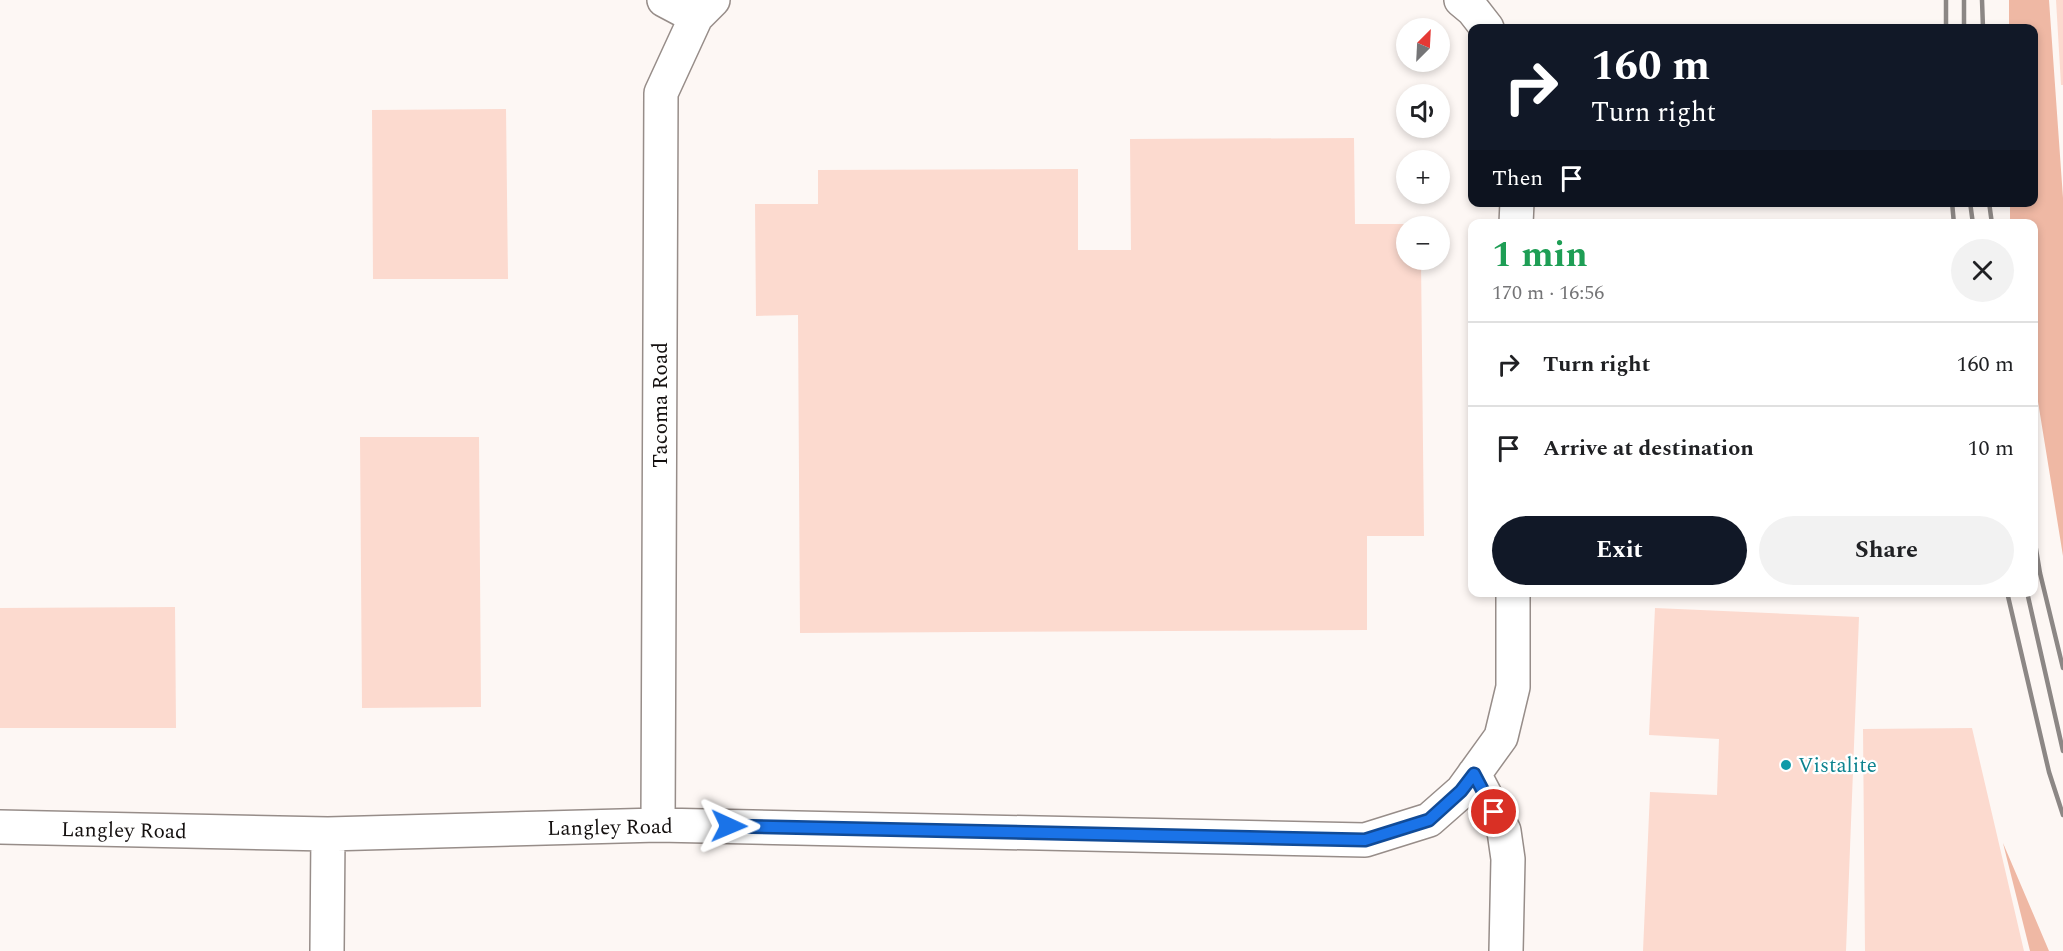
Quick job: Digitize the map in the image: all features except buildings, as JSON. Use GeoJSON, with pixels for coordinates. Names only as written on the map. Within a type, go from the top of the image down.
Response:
{"type":"FeatureCollection","features":[{"type":"Feature","properties":{"kind":"street"},"geometry":{"type":"LineString","coordinates":[[664,0],[704,8]]}},
{"type":"Feature","properties":{"kind":"street","name":"Tacoma Road"},"geometry":{"type":"LineString","coordinates":[[658,825],[660,93],[704,8]]}},
{"type":"Feature","properties":{"kind":"street","name":"Langley Road"},"geometry":{"type":"LineString","coordinates":[[0,827],[328,834],[658,825],[1365,840],[1429,820],[1461,791],[1501,737],[1513,687],[1513,597]]}},
{"type":"Feature","properties":{"kind":"street"},"geometry":{"type":"LineString","coordinates":[[1474,774],[1504,831],[1508,859],[1506,951]]}},
{"type":"Feature","properties":{"kind":"street"},"geometry":{"type":"LineString","coordinates":[[327,951],[328,834]]}},
{"type":"Feature","properties":{"kind":"shaded area"},"geometry":{"type":"Polygon","coordinates":[[[2009,0],[2049,0],[2063,198],[2063,556],[2038,402],[2038,219],[2010,219],[2010,207],[2038,207],[2038,24],[2009,24],[2009,0]]]}},
{"type":"Feature","properties":{"kind":"shaded area"},"geometry":{"type":"Polygon","coordinates":[[[2003,843],[2049,951],[2030,951],[2003,843]]]}},
{"type":"Feature","properties":{"kind":"railway"},"geometry":{"type":"LineString","coordinates":[[1946,0],[1946,24]]}},
{"type":"Feature","properties":{"kind":"railway"},"geometry":{"type":"LineString","coordinates":[[1964,0],[1964,24]]}},
{"type":"Feature","properties":{"kind":"railway"},"geometry":{"type":"LineString","coordinates":[[1982,0],[1983,24]]}},
{"type":"Feature","properties":{"kind":"railway"},"geometry":{"type":"LineString","coordinates":[[1952,207],[1954,219]]}},
{"type":"Feature","properties":{"kind":"railway"},"geometry":{"type":"LineString","coordinates":[[1971,207],[1972,219]]}},
{"type":"Feature","properties":{"kind":"railway"},"geometry":{"type":"LineString","coordinates":[[1990,207],[1991,219]]}},
{"type":"Feature","properties":{"kind":"railway"},"geometry":{"type":"LineString","coordinates":[[2038,561],[2063,668]]}},
{"type":"Feature","properties":{"kind":"railway"},"geometry":{"type":"LineString","coordinates":[[2008,597],[2049,772],[2063,815]]}},
{"type":"Feature","properties":{"kind":"railway"},"geometry":{"type":"LineString","coordinates":[[2028,597],[2063,751]]}},
{"type":"Feature","properties":{"kind":"place","name":"Vistalite"},"geometry":{"type":"Point","coordinates":[1786,765]}},
{"type":"Feature","properties":{"kind":"route"},"geometry":{"type":"LineString","coordinates":[[729,826],[1365,840],[1429,820],[1461,791],[1474,774],[1494,812]]}}]}
